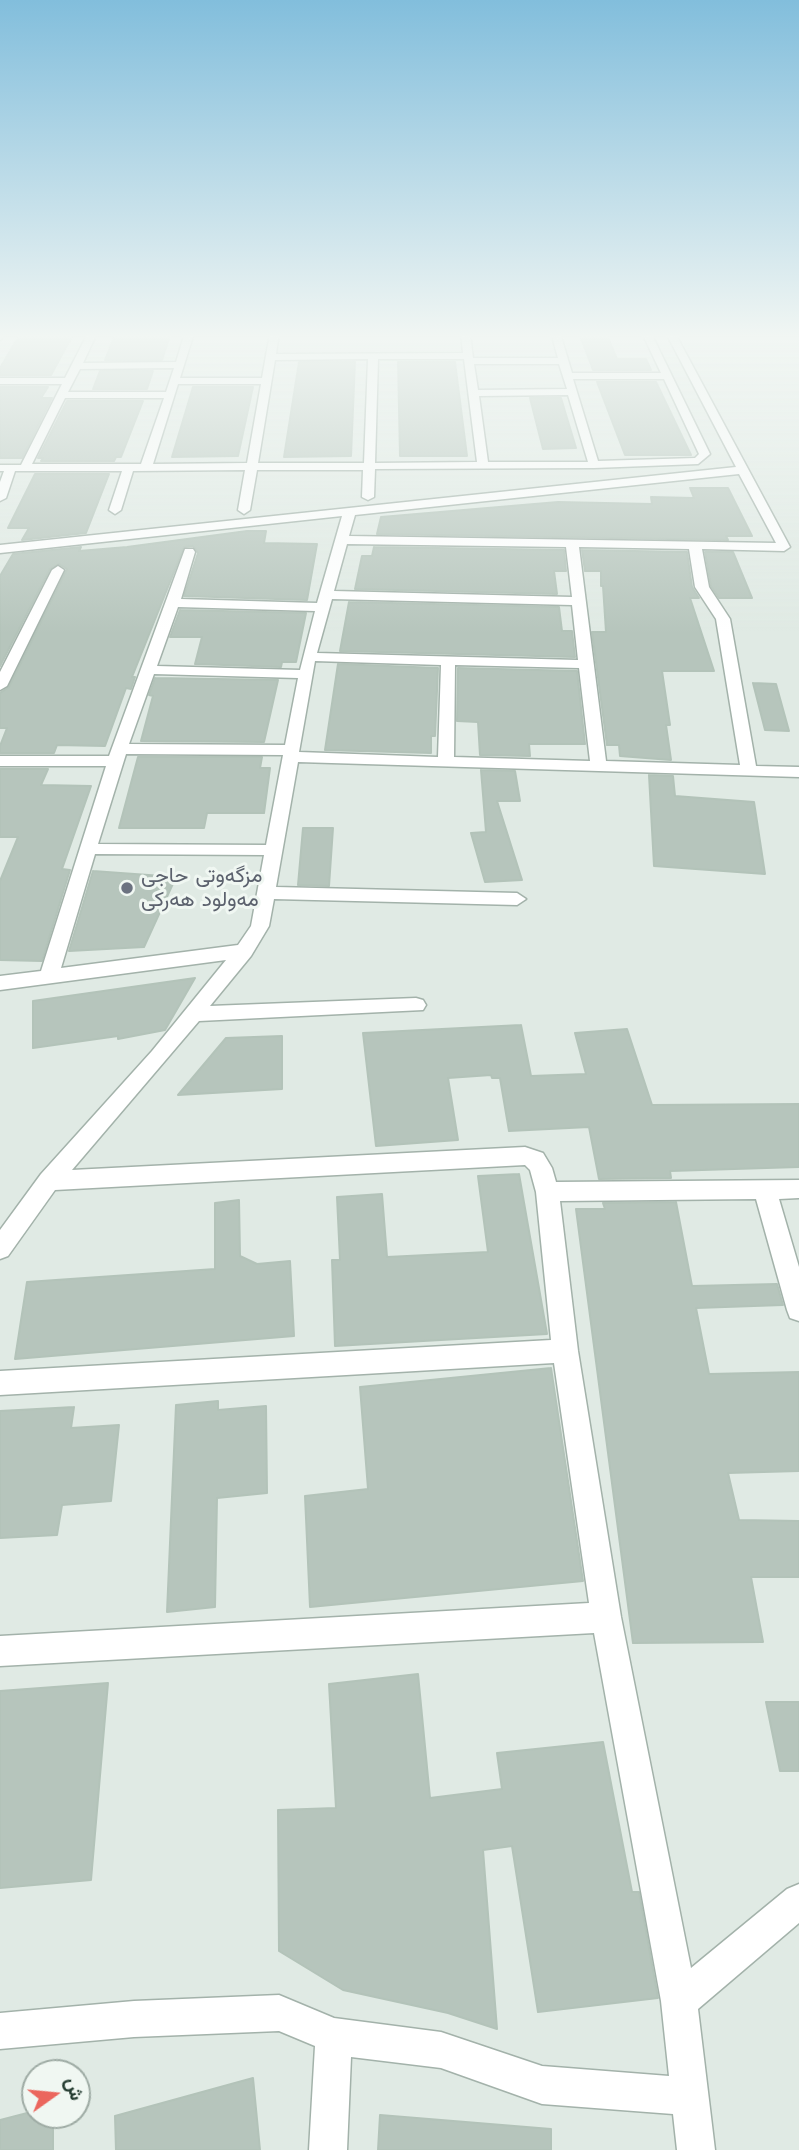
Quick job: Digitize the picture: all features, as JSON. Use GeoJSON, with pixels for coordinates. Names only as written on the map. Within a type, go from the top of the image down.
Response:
{"type":"FeatureCollection","features":[{"type":"Feature","properties":{"kind":"street"},"geometry":{"type":"LineString","coordinates":[[25,468],[43,433]]}},
{"type":"Feature","properties":{"kind":"street"},"geometry":{"type":"LineString","coordinates":[[146,467],[157,433]]}},
{"type":"Feature","properties":{"kind":"street"},"geometry":{"type":"LineString","coordinates":[[244,510],[257,433]]}},
{"type":"Feature","properties":{"kind":"street"},"geometry":{"type":"LineString","coordinates":[[368,497],[370,433]]}},
{"type":"Feature","properties":{"kind":"street"},"geometry":{"type":"LineString","coordinates":[[479,433],[483,465]]}},
{"type":"Feature","properties":{"kind":"street"},"geometry":{"type":"LineString","coordinates":[[585,433],[594,465]]}},
{"type":"Feature","properties":{"kind":"street"},"geometry":{"type":"LineString","coordinates":[[0,498],[6,468],[686,464],[704,457],[693,433]]}},
{"type":"Feature","properties":{"kind":"street"},"geometry":{"type":"LineString","coordinates":[[341,540],[784,547],[724,433]]}},
{"type":"Feature","properties":{"kind":"street"},"geometry":{"type":"LineString","coordinates":[[115,510],[129,467]]}},
{"type":"Feature","properties":{"kind":"street"},"geometry":{"type":"LineString","coordinates":[[0,549],[744,470]]}},
{"type":"Feature","properties":{"kind":"street"},"geometry":{"type":"LineString","coordinates":[[0,1249],[49,1181],[194,1014],[244,951],[260,926],[307,666],[351,510]]}},
{"type":"Feature","properties":{"kind":"street"},"geometry":{"type":"LineString","coordinates":[[572,545],[598,765]]}},
{"type":"Feature","properties":{"kind":"street"},"geometry":{"type":"LineString","coordinates":[[695,546],[702,587],[723,619],[749,770]]}},
{"type":"Feature","properties":{"kind":"street"},"geometry":{"type":"LineString","coordinates":[[49,977],[117,755],[173,603],[188,552]]}},
{"type":"Feature","properties":{"kind":"street"},"geometry":{"type":"LineString","coordinates":[[0,686],[58,570]]}},
{"type":"Feature","properties":{"kind":"street"},"geometry":{"type":"LineString","coordinates":[[173,603],[578,601]]}},
{"type":"Feature","properties":{"kind":"street"},"geometry":{"type":"LineString","coordinates":[[148,670],[448,660],[586,664]]}},
{"type":"Feature","properties":{"kind":"street"},"geometry":{"type":"LineString","coordinates":[[446,761],[448,660]]}},
{"type":"Feature","properties":{"kind":"street"},"geometry":{"type":"LineString","coordinates":[[0,761],[117,755],[291,753],[446,761],[799,772]]}},
{"type":"Feature","properties":{"kind":"street"},"geometry":{"type":"LineString","coordinates":[[89,849],[274,850]]}},
{"type":"Feature","properties":{"kind":"street"},"geometry":{"type":"LineString","coordinates":[[266,893],[517,899]]}},
{"type":"Feature","properties":{"kind":"street"},"geometry":{"type":"LineString","coordinates":[[0,984],[244,951]]}},
{"type":"Feature","properties":{"kind":"street"},"geometry":{"type":"LineString","coordinates":[[194,1014],[416,1004]]}},
{"type":"Feature","properties":{"kind":"street"},"geometry":{"type":"LineString","coordinates":[[49,1181],[525,1156],[535,1159],[541,1168],[547,1192],[565,1351],[606,1617],[679,2001],[696,2150]]}},
{"type":"Feature","properties":{"kind":"street"},"geometry":{"type":"LineString","coordinates":[[765,1189],[799,1310]]}},
{"type":"Feature","properties":{"kind":"street"},"geometry":{"type":"LineString","coordinates":[[547,1192],[799,1189]]}},
{"type":"Feature","properties":{"kind":"street"},"geometry":{"type":"LineString","coordinates":[[0,1383],[565,1351]]}},
{"type":"Feature","properties":{"kind":"street"},"geometry":{"type":"LineString","coordinates":[[0,1651],[606,1617]]}},
{"type":"Feature","properties":{"kind":"street"},"geometry":{"type":"LineString","coordinates":[[679,2001],[799,1901]]}},
{"type":"Feature","properties":{"kind":"street"},"geometry":{"type":"LineString","coordinates":[[0,2031],[134,2019],[279,2013],[334,2036],[442,2050],[542,2085],[688,2096]]}},
{"type":"Feature","properties":{"kind":"street"},"geometry":{"type":"LineString","coordinates":[[328,2150],[334,2036]]}},
{"type":"Feature","properties":{"kind":"building"},"geometry":{"type":"Polygon","coordinates":[[[0,433],[34,433],[22,458],[0,458],[0,433]]]}},
{"type":"Feature","properties":{"kind":"building"},"geometry":{"type":"Polygon","coordinates":[[[51,433],[130,433],[121,457],[116,457],[114,461],[41,461],[43,458],[38,458],[51,433]]]}},
{"type":"Feature","properties":{"kind":"building"},"geometry":{"type":"Polygon","coordinates":[[[179,433],[243,433],[238,456],[172,457],[179,433]]]}},
{"type":"Feature","properties":{"kind":"building"},"geometry":{"type":"Polygon","coordinates":[[[288,433],[352,433],[351,456],[284,457],[288,433]]]}},
{"type":"Feature","properties":{"kind":"building"},"geometry":{"type":"Polygon","coordinates":[[[400,433],[464,433],[467,456],[400,456],[400,433]]]}},
{"type":"Feature","properties":{"kind":"building"},"geometry":{"type":"Polygon","coordinates":[[[539,433],[572,433],[576,448],[543,449],[539,433]]]}},
{"type":"Feature","properties":{"kind":"building"},"geometry":{"type":"Polygon","coordinates":[[[617,433],[681,433],[691,455],[625,455],[617,433]]]}},
{"type":"Feature","properties":{"kind":"building"},"geometry":{"type":"Polygon","coordinates":[[[35,474],[109,474],[86,533],[22,540],[29,528],[8,528],[35,474]]]}},
{"type":"Feature","properties":{"kind":"building"},"geometry":{"type":"Polygon","coordinates":[[[690,488],[728,488],[752,536],[726,536],[728,540],[377,534],[381,517],[558,502],[652,504],[651,497],[694,498],[690,488]]]}},
{"type":"Feature","properties":{"kind":"building"},"geometry":{"type":"Polygon","coordinates":[[[247,531],[266,531],[264,543],[317,544],[307,600],[184,596],[198,553],[193,546],[184,547],[132,677],[135,677],[131,689],[126,688],[105,746],[57,745],[54,753],[0,753],[7,728],[0,728],[0,693],[9,687],[67,569],[59,564],[50,569],[0,666],[0,576],[13,554],[81,547],[79,551],[127,547],[247,531]]]}},
{"type":"Feature","properties":{"kind":"building"},"geometry":{"type":"Polygon","coordinates":[[[374,547],[564,550],[566,571],[554,571],[557,594],[355,589],[362,556],[372,556],[374,547]]]}},
{"type":"Feature","properties":{"kind":"building"},"geometry":{"type":"Polygon","coordinates":[[[582,550],[687,552],[692,587],[699,598],[690,598],[714,671],[662,671],[670,725],[666,725],[671,760],[620,756],[619,745],[607,745],[592,632],[606,632],[603,586],[601,571],[585,571],[582,550]]]}},
{"type":"Feature","properties":{"kind":"building"},"geometry":{"type":"Polygon","coordinates":[[[705,552],[733,552],[752,598],[719,598],[711,586],[705,552]]]}},
{"type":"Feature","properties":{"kind":"building"},"geometry":{"type":"Polygon","coordinates":[[[349,602],[559,607],[562,631],[572,631],[575,657],[340,651],[349,602]]]}},
{"type":"Feature","properties":{"kind":"building"},"geometry":{"type":"Polygon","coordinates":[[[180,610],[306,613],[296,662],[282,662],[281,667],[195,664],[202,637],[170,637],[180,610]]]}},
{"type":"Feature","properties":{"kind":"building"},"geometry":{"type":"Polygon","coordinates":[[[338,664],[438,668],[435,736],[431,736],[431,753],[325,750],[338,664]]]}},
{"type":"Feature","properties":{"kind":"building"},"geometry":{"type":"Polygon","coordinates":[[[458,668],[577,671],[585,744],[529,744],[530,756],[480,755],[478,722],[457,721],[458,668]]]}},
{"type":"Feature","properties":{"kind":"building"},"geometry":{"type":"Polygon","coordinates":[[[155,678],[278,680],[264,742],[141,741],[153,696],[149,695],[155,678]]]}},
{"type":"Feature","properties":{"kind":"building"},"geometry":{"type":"Polygon","coordinates":[[[753,683],[776,684],[789,731],[765,730],[753,683]]]}},
{"type":"Feature","properties":{"kind":"building"},"geometry":{"type":"Polygon","coordinates":[[[138,757],[262,757],[260,768],[270,768],[264,813],[207,813],[204,828],[119,828],[138,757]]]}},
{"type":"Feature","properties":{"kind":"building"},"geometry":{"type":"Polygon","coordinates":[[[0,769],[48,769],[41,785],[91,786],[62,869],[70,870],[42,961],[0,960],[0,881],[18,837],[0,837],[0,769]]]}},
{"type":"Feature","properties":{"kind":"building"},"geometry":{"type":"Polygon","coordinates":[[[481,770],[515,771],[520,801],[497,801],[522,880],[485,882],[471,833],[486,832],[481,770]]]}},
{"type":"Feature","properties":{"kind":"building"},"geometry":{"type":"Polygon","coordinates":[[[649,775],[673,776],[675,796],[754,802],[765,874],[654,866],[649,775]]]}},
{"type":"Feature","properties":{"kind":"building"},"geometry":{"type":"Polygon","coordinates":[[[303,828],[333,828],[329,886],[298,885],[303,828]]]}},
{"type":"Feature","properties":{"kind":"building"},"geometry":{"type":"Polygon","coordinates":[[[93,871],[176,877],[144,947],[69,951],[93,871]]]}},
{"type":"Feature","properties":{"kind":"building"},"geometry":{"type":"Polygon","coordinates":[[[195,978],[165,1030],[118,1039],[118,1036],[33,1048],[33,1001],[195,978]]]}},
{"type":"Feature","properties":{"kind":"building"},"geometry":{"type":"Polygon","coordinates":[[[521,1025],[531,1076],[586,1074],[575,1033],[627,1029],[652,1105],[799,1104],[799,1167],[670,1171],[671,1178],[599,1179],[589,1127],[509,1131],[500,1078],[492,1078],[491,1075],[448,1078],[458,1140],[376,1146],[363,1033],[521,1025]]]}},
{"type":"Feature","properties":{"kind":"building"},"geometry":{"type":"Polygon","coordinates":[[[282,1036],[282,1089],[178,1095],[226,1038],[282,1036]]]}},
{"type":"Feature","properties":{"kind":"building"},"geometry":{"type":"Polygon","coordinates":[[[519,1174],[547,1334],[335,1346],[332,1260],[340,1260],[337,1197],[382,1194],[387,1257],[488,1252],[478,1176],[519,1174]]]}},
{"type":"Feature","properties":{"kind":"building"},"geometry":{"type":"Polygon","coordinates":[[[239,1200],[240,1256],[257,1264],[290,1261],[294,1336],[15,1359],[27,1282],[215,1269],[215,1203],[239,1200]]]}},
{"type":"Feature","properties":{"kind":"building"},"geometry":{"type":"Polygon","coordinates":[[[676,1202],[692,1286],[777,1284],[783,1305],[696,1308],[709,1374],[799,1372],[799,1471],[728,1473],[739,1520],[799,1521],[799,1577],[751,1577],[763,1642],[633,1643],[576,1209],[605,1209],[603,1203],[676,1202]]]}},
{"type":"Feature","properties":{"kind":"building"},"geometry":{"type":"Polygon","coordinates":[[[551,1368],[583,1581],[310,1607],[305,1496],[368,1489],[360,1387],[551,1368]]]}},
{"type":"Feature","properties":{"kind":"building"},"geometry":{"type":"Polygon","coordinates":[[[218,1401],[218,1410],[266,1406],[267,1493],[217,1498],[215,1607],[167,1612],[176,1405],[218,1401]]]}},
{"type":"Feature","properties":{"kind":"building"},"geometry":{"type":"Polygon","coordinates":[[[74,1407],[71,1428],[119,1425],[111,1501],[62,1505],[57,1535],[0,1538],[0,1411],[74,1407]]]}},
{"type":"Feature","properties":{"kind":"building"},"geometry":{"type":"Polygon","coordinates":[[[418,1674],[430,1798],[502,1789],[497,1753],[603,1742],[632,1892],[639,1892],[658,1998],[538,2012],[512,1846],[483,1850],[497,2029],[448,2013],[343,1990],[279,1951],[278,1810],[336,1808],[329,1684],[418,1674]]]}},
{"type":"Feature","properties":{"kind":"building"},"geometry":{"type":"Polygon","coordinates":[[[108,1683],[91,1880],[0,1888],[0,1691],[108,1683]]]}},
{"type":"Feature","properties":{"kind":"building"},"geometry":{"type":"Polygon","coordinates":[[[766,1702],[799,1702],[799,1771],[780,1771],[766,1702]]]}},
{"type":"Feature","properties":{"kind":"building"},"geometry":{"type":"Polygon","coordinates":[[[253,2078],[260,2150],[116,2150],[115,2116],[253,2078]]]}},
{"type":"Feature","properties":{"kind":"building"},"geometry":{"type":"Polygon","coordinates":[[[21,2115],[21,2129],[53,2129],[53,2150],[0,2150],[0,2120],[21,2115]]]}},
{"type":"Feature","properties":{"kind":"building"},"geometry":{"type":"Polygon","coordinates":[[[380,2115],[551,2129],[551,2150],[378,2150],[380,2115]]]}},
{"type":"Feature","properties":{"kind":"place","name":"مزگەوتی حاجی مەولود هەرکی"},"geometry":{"type":"Point","coordinates":[127,888]}}]}
